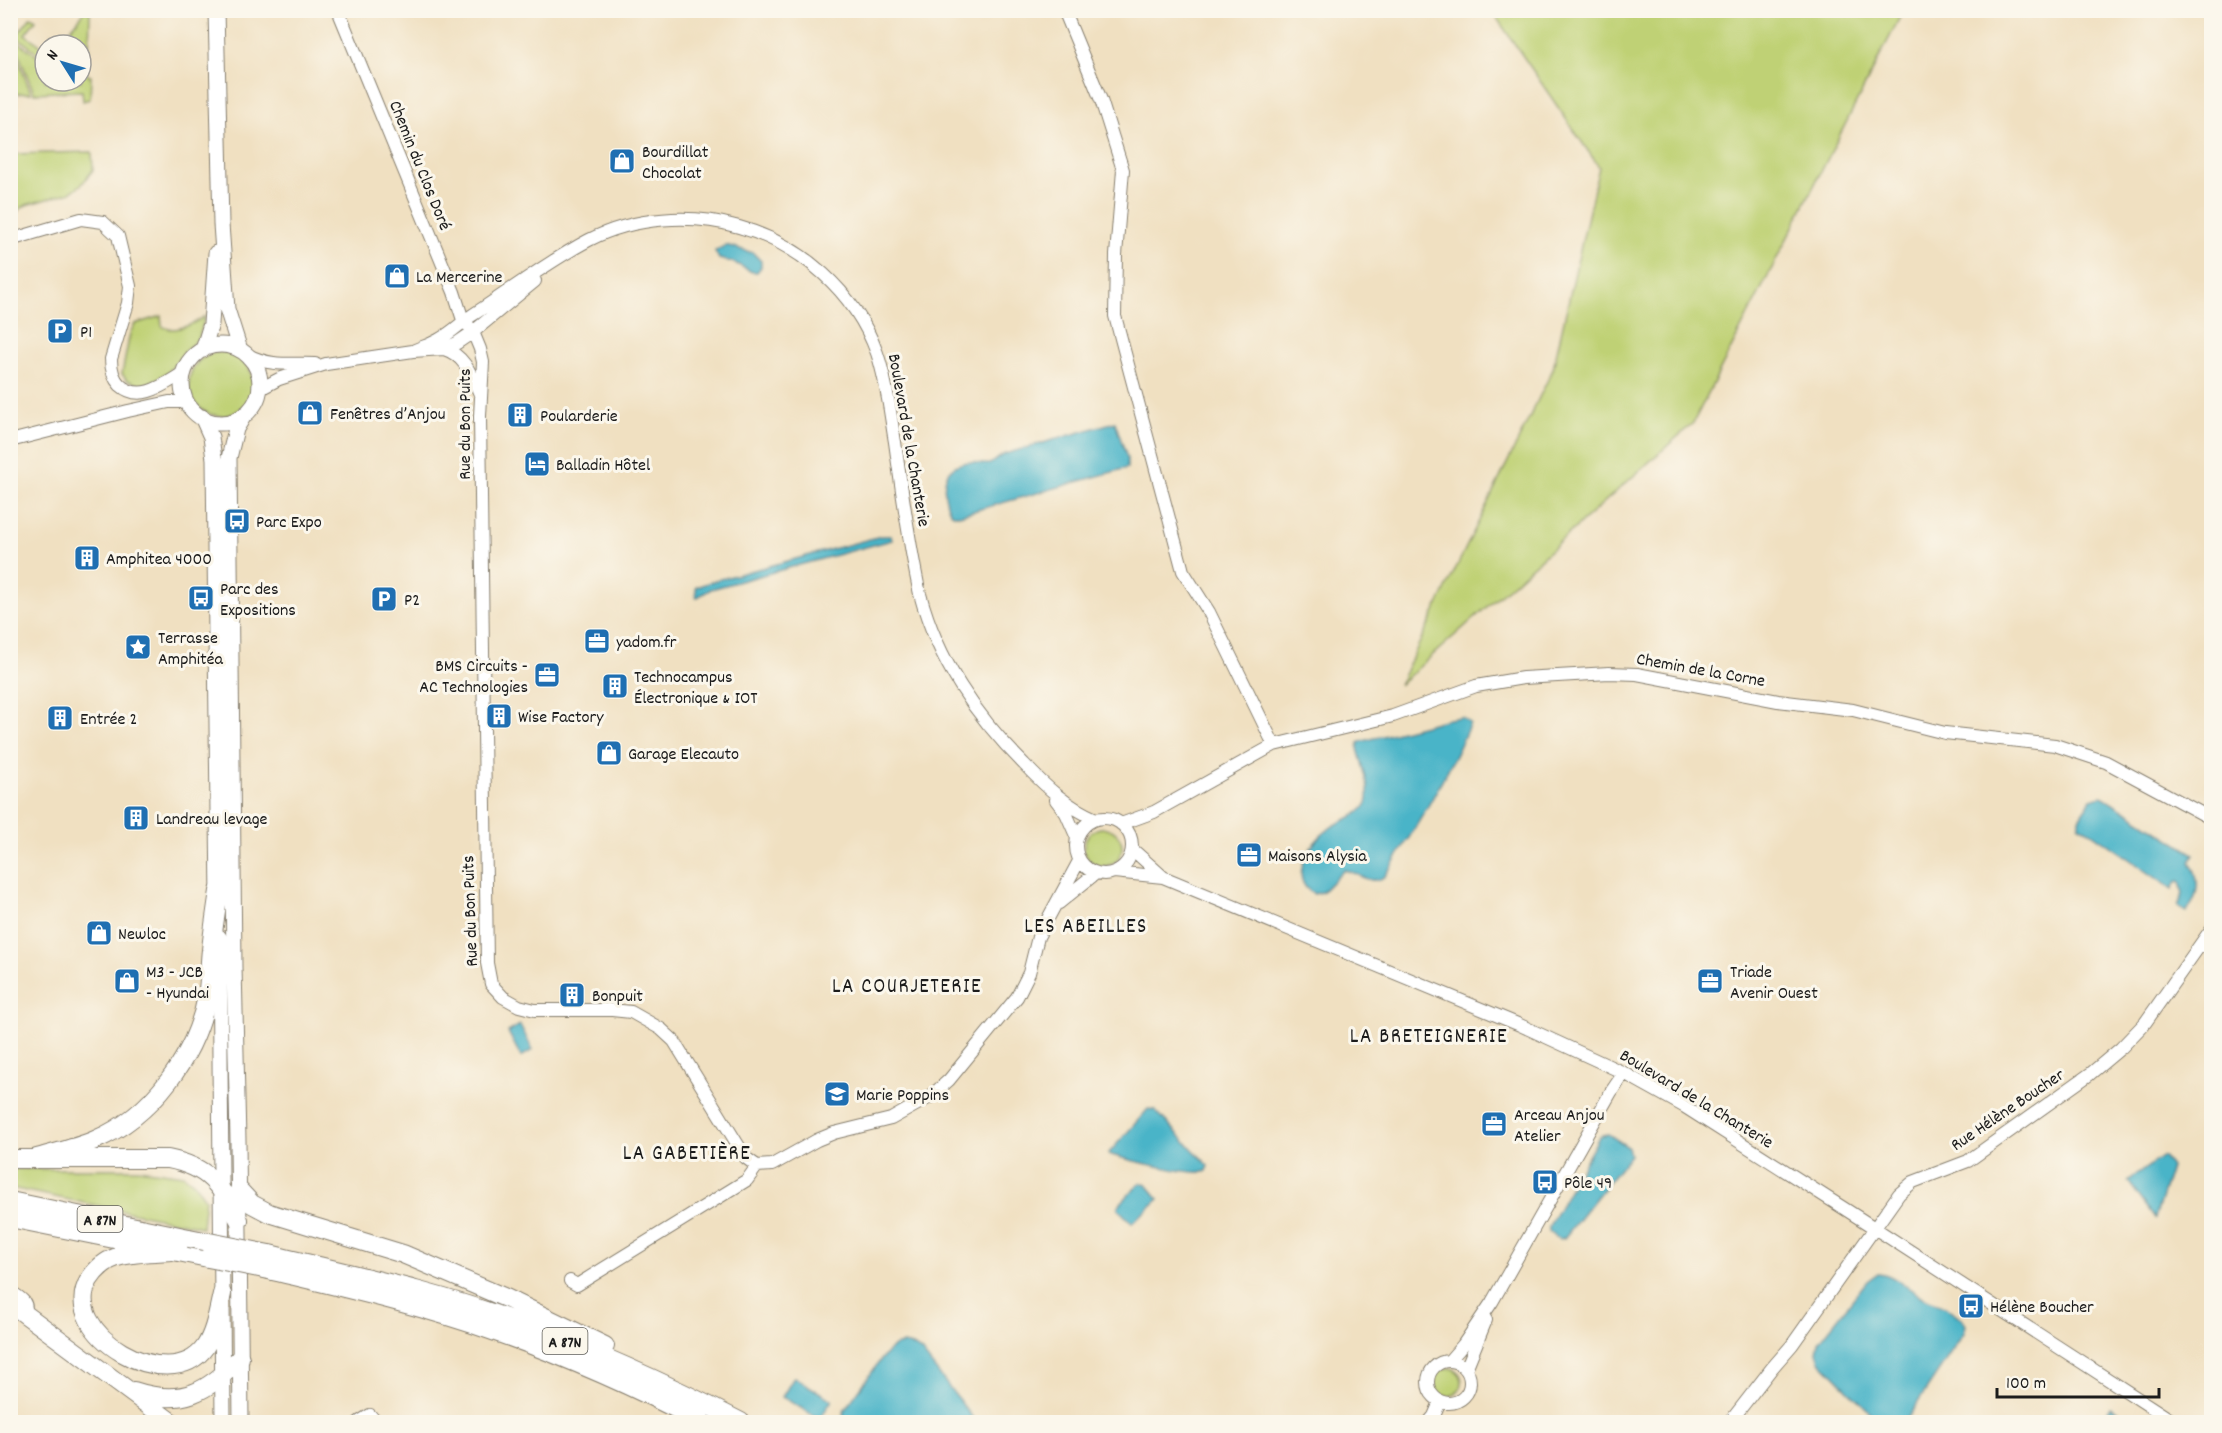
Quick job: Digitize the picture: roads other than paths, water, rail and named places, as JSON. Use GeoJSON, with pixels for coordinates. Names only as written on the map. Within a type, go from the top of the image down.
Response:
{"type":"FeatureCollection","features":[{"type":"Feature","properties":{"kind":"highway"},"geometry":{"type":"LineString","coordinates":[[34,1159],[105,1135],[140,1111],[170,1079],[193,1040],[202,1018],[207,997],[210,952],[219,891]]}},
{"type":"Feature","properties":{"kind":"highway"},"geometry":{"type":"LineString","coordinates":[[10,1159],[168,1159],[188,1163],[269,1213],[403,1254],[465,1279],[602,1344],[644,1374]]}},
{"type":"Feature","properties":{"kind":"highway"},"geometry":{"type":"LineString","coordinates":[[230,1190],[239,1220]]}},
{"type":"Feature","properties":{"kind":"highway","name":"A 87N"},"geometry":{"type":"LineString","coordinates":[[10,1201],[184,1248]]}},
{"type":"Feature","properties":{"kind":"highway","name":"A 87N"},"geometry":{"type":"LineString","coordinates":[[10,1218],[381,1281],[510,1319],[644,1374],[741,1422]]}},
{"type":"Feature","properties":{"kind":"highway"},"geometry":{"type":"LineString","coordinates":[[184,1248],[117,1257],[95,1271],[87,1283],[85,1297],[86,1312],[96,1330],[113,1347],[132,1358],[162,1366],[178,1365],[193,1358],[205,1347],[212,1332],[222,1294]]}},
{"type":"Feature","properties":{"kind":"highway","name":"A 87N"},"geometry":{"type":"LineString","coordinates":[[269,1262],[492,1330],[633,1387],[702,1422]]}},
{"type":"Feature","properties":{"kind":"highway"},"geometry":{"type":"LineString","coordinates":[[10,1303],[171,1422]]}},
{"type":"Feature","properties":{"kind":"highway"},"geometry":{"type":"LineString","coordinates":[[121,1386],[148,1396],[172,1398],[203,1389],[223,1377],[240,1358]]}},
{"type":"Feature","properties":{"kind":"main road"},"geometry":{"type":"LineString","coordinates":[[216,10],[221,224],[227,309],[244,353],[258,371],[260,389],[255,403],[236,429],[229,458],[219,891],[230,1190]]}},
{"type":"Feature","properties":{"kind":"main road"},"geometry":{"type":"LineString","coordinates":[[203,350],[211,324],[215,260],[221,224]]}},
{"type":"Feature","properties":{"kind":"main road"},"geometry":{"type":"LineString","coordinates":[[223,1422],[222,1294],[230,1190],[234,967],[224,693],[214,459],[211,437],[202,417],[187,402],[183,387],[185,372],[192,359],[203,350],[221,345],[244,353]]}},
{"type":"Feature","properties":{"kind":"main road"},"geometry":{"type":"LineString","coordinates":[[202,417],[214,422],[226,422],[245,414]]}},
{"type":"Feature","properties":{"kind":"main road"},"geometry":{"type":"LineString","coordinates":[[239,1220],[241,1422]]}},
{"type":"Feature","properties":{"kind":"street","name":"Chemin du Clos Doré"},"geometry":{"type":"LineString","coordinates":[[338,10],[464,321],[473,332]]}},
{"type":"Feature","properties":{"kind":"street"},"geometry":{"type":"LineString","coordinates":[[1064,10],[1101,100],[1123,170],[1116,255],[1115,316],[1183,571],[1209,612],[1274,745]]}},
{"type":"Feature","properties":{"kind":"street"},"geometry":{"type":"LineString","coordinates":[[10,240],[81,219],[103,222],[118,236],[130,286],[128,303],[111,359],[115,379],[125,388],[143,393],[185,372]]}},
{"type":"Feature","properties":{"kind":"street","name":"Boulevard de la Chanterie"},"geometry":{"type":"LineString","coordinates":[[413,351],[437,341],[542,268],[588,240],[625,227],[657,220],[707,220],[750,230],[793,250],[830,279],[848,299],[878,355],[889,405],[915,572],[927,618],[942,656],[979,716],[1047,788],[1066,813],[1077,838]]}},
{"type":"Feature","properties":{"kind":"street","name":"Boulevard de la Chanterie"},"geometry":{"type":"LineString","coordinates":[[326,364],[413,351],[444,349],[473,332],[570,252]]}},
{"type":"Feature","properties":{"kind":"street","name":"Rue du Bon Puits"},"geometry":{"type":"LineString","coordinates":[[473,332],[483,362],[480,395],[487,963],[491,984],[503,997],[519,1006],[535,1010],[631,1012],[662,1029],[680,1050],[746,1158],[757,1166]]}},
{"type":"Feature","properties":{"kind":"street"},"geometry":{"type":"LineString","coordinates":[[444,349],[454,352],[468,367],[480,395]]}},
{"type":"Feature","properties":{"kind":"street"},"geometry":{"type":"LineString","coordinates":[[244,353],[275,365],[326,364]]}},
{"type":"Feature","properties":{"kind":"street"},"geometry":{"type":"LineString","coordinates":[[260,389],[279,379],[326,364]]}},
{"type":"Feature","properties":{"kind":"street"},"geometry":{"type":"LineString","coordinates":[[10,441],[121,412],[169,402],[187,402]]}},
{"type":"Feature","properties":{"kind":"street","name":"Chemin de la Corne"},"geometry":{"type":"LineString","coordinates":[[1121,824],[1154,812],[1274,745],[1393,716],[1476,686],[1523,678],[1575,674],[1637,674],[1778,701],[1853,710],[1945,733],[2055,745],[2106,762],[2211,819]]}},
{"type":"Feature","properties":{"kind":"street","name":"Boulevard de la Chanterie"},"geometry":{"type":"LineString","coordinates":[[1047,788],[1079,812],[1096,819]]}},
{"type":"Feature","properties":{"kind":"street","name":"Chemin de la Corne"},"geometry":{"type":"LineString","coordinates":[[1130,836],[1154,812]]}},
{"type":"Feature","properties":{"kind":"street"},"geometry":{"type":"LineString","coordinates":[[1096,819],[1113,819],[1121,824],[1130,836],[1132,849],[1123,867],[1114,872],[1096,873],[1086,869],[1079,861],[1076,846],[1077,838],[1088,823],[1096,819]]}},
{"type":"Feature","properties":{"kind":"street","name":"Boulevard de la Chanterie"},"geometry":{"type":"LineString","coordinates":[[1132,849],[1163,877]]}},
{"type":"Feature","properties":{"kind":"street"},"geometry":{"type":"LineString","coordinates":[[570,1281],[577,1285],[617,1262],[747,1180],[757,1166],[772,1166],[834,1133],[891,1119],[930,1097],[949,1080],[1017,997],[1029,973],[1038,937],[1079,861]]}},
{"type":"Feature","properties":{"kind":"street","name":"Boulevard de la Chanterie"},"geometry":{"type":"LineString","coordinates":[[1114,872],[1163,877],[1520,1025],[1624,1073],[1685,1107],[2174,1422]]}},
{"type":"Feature","properties":{"kind":"street"},"geometry":{"type":"LineString","coordinates":[[1056,905],[1096,873]]}},
{"type":"Feature","properties":{"kind":"street","name":"Rue Hélène Boucher"},"geometry":{"type":"LineString","coordinates":[[1730,1422],[1792,1345],[1899,1194],[1913,1182],[1968,1161],[2090,1074],[2121,1048],[2145,1023],[2211,928]]}},
{"type":"Feature","properties":{"kind":"street"},"geometry":{"type":"LineString","coordinates":[[1449,1361],[1463,1345],[1492,1302],[1624,1073]]}},
{"type":"Feature","properties":{"kind":"street"},"geometry":{"type":"LineString","coordinates":[[10,1291],[25,1301],[27,1305],[25,1314]]}},
{"type":"Feature","properties":{"kind":"street"},"geometry":{"type":"LineString","coordinates":[[1466,1369],[1492,1302]]}},
{"type":"Feature","properties":{"kind":"street"},"geometry":{"type":"LineString","coordinates":[[1441,1362],[1459,1363],[1466,1369],[1470,1378],[1465,1397],[1456,1403],[1440,1402],[1435,1399],[1428,1388],[1429,1374],[1441,1362]]}},
{"type":"Feature","properties":{"kind":"street"},"geometry":{"type":"LineString","coordinates":[[1429,1422],[1440,1402]]}},
{"type":"Feature","properties":{"kind":"street"},"geometry":{"type":"LineString","coordinates":[[359,1422],[370,1416],[376,1422]]}},
{"type":"Feature","properties":{"kind":"water"},"geometry":{"type":"Polygon","coordinates":[[[726,245],[753,253],[761,261],[761,267],[757,272],[752,272],[733,262],[719,259],[715,251],[726,245]]]}},
{"type":"Feature","properties":{"kind":"water"},"geometry":{"type":"Polygon","coordinates":[[[1115,422],[1127,458],[1127,468],[959,515],[950,511],[944,489],[947,476],[955,466],[970,462],[989,464],[1005,454],[1115,422]]]}},
{"type":"Feature","properties":{"kind":"water"},"geometry":{"type":"Polygon","coordinates":[[[881,536],[891,536],[892,540],[711,589],[696,598],[696,587],[713,581],[881,536]]]}},
{"type":"Feature","properties":{"kind":"water"},"geometry":{"type":"Polygon","coordinates":[[[1462,717],[1470,723],[1452,763],[1385,876],[1370,880],[1344,870],[1322,892],[1314,894],[1306,887],[1301,870],[1309,851],[1322,835],[1360,812],[1367,803],[1368,791],[1358,748],[1359,742],[1462,717]]]}},
{"type":"Feature","properties":{"kind":"water"},"geometry":{"type":"Polygon","coordinates":[[[2102,796],[2194,854],[2190,862],[2196,875],[2197,888],[2194,901],[2186,912],[2178,907],[2183,894],[2180,881],[2176,882],[2172,889],[2079,824],[2079,819],[2091,799],[2102,796]]]}},
{"type":"Feature","properties":{"kind":"water"},"geometry":{"type":"Polygon","coordinates":[[[520,1025],[533,1050],[521,1057],[508,1032],[520,1025]]]}},
{"type":"Feature","properties":{"kind":"water"},"geometry":{"type":"Polygon","coordinates":[[[1148,1109],[1155,1110],[1209,1166],[1207,1171],[1174,1170],[1108,1154],[1148,1109]]]}},
{"type":"Feature","properties":{"kind":"water"},"geometry":{"type":"Polygon","coordinates":[[[1608,1134],[1628,1147],[1630,1155],[1564,1238],[1559,1239],[1549,1232],[1549,1226],[1599,1137],[1608,1134]]]}},
{"type":"Feature","properties":{"kind":"water"},"geometry":{"type":"Polygon","coordinates":[[[2163,1156],[2171,1167],[2155,1218],[2128,1181],[2163,1156]]]}},
{"type":"Feature","properties":{"kind":"water"},"geometry":{"type":"Polygon","coordinates":[[[1140,1183],[1147,1185],[1159,1199],[1132,1223],[1118,1209],[1118,1206],[1140,1183]]]}},
{"type":"Feature","properties":{"kind":"water"},"geometry":{"type":"Polygon","coordinates":[[[1878,1273],[1894,1278],[1919,1295],[1951,1311],[1966,1325],[1964,1333],[1905,1422],[1880,1422],[1820,1361],[1817,1352],[1819,1342],[1867,1281],[1878,1273]]]}},
{"type":"Feature","properties":{"kind":"water"},"geometry":{"type":"Polygon","coordinates":[[[903,1344],[921,1351],[976,1422],[843,1422],[844,1411],[882,1358],[894,1346],[903,1344]]]}},
{"type":"Feature","properties":{"kind":"water"},"geometry":{"type":"Polygon","coordinates":[[[794,1377],[832,1400],[820,1419],[782,1397],[794,1377]]]}},
{"type":"Feature","properties":{"kind":"water"},"geometry":{"type":"Polygon","coordinates":[[[2110,1407],[2135,1422],[2101,1422],[2110,1407]]]}},
{"type":"Feature","properties":{"kind":"place","name":"Bourdillat Chocolat"},"geometry":{"type":"Point","coordinates":[622,161]}},
{"type":"Feature","properties":{"kind":"place","name":"La Mercerine"},"geometry":{"type":"Point","coordinates":[397,276]}},
{"type":"Feature","properties":{"kind":"place","name":"P1"},"geometry":{"type":"Point","coordinates":[60,331]}},
{"type":"Feature","properties":{"kind":"place","name":"Fenêtres d’Anjou"},"geometry":{"type":"Point","coordinates":[310,413]}},
{"type":"Feature","properties":{"kind":"place","name":"Poularderie"},"geometry":{"type":"Point","coordinates":[520,415]}},
{"type":"Feature","properties":{"kind":"place","name":"Balladin Hôtel"},"geometry":{"type":"Point","coordinates":[537,464]}},
{"type":"Feature","properties":{"kind":"place","name":"Parc Expo"},"geometry":{"type":"Point","coordinates":[237,521]}},
{"type":"Feature","properties":{"kind":"place","name":"Amphitea 4000"},"geometry":{"type":"Point","coordinates":[87,558]}},
{"type":"Feature","properties":{"kind":"place","name":"Parc des Expositions"},"geometry":{"type":"Point","coordinates":[201,598]}},
{"type":"Feature","properties":{"kind":"place","name":"P2"},"geometry":{"type":"Point","coordinates":[384,599]}},
{"type":"Feature","properties":{"kind":"place","name":"yadom.fr"},"geometry":{"type":"Point","coordinates":[597,641]}},
{"type":"Feature","properties":{"kind":"place","name":"Terrasse Amphitéa"},"geometry":{"type":"Point","coordinates":[138,647]}},
{"type":"Feature","properties":{"kind":"place","name":"BMS Circuits - AC Technologies"},"geometry":{"type":"Point","coordinates":[547,675]}},
{"type":"Feature","properties":{"kind":"place","name":"Technocampus Électronique & IOT"},"geometry":{"type":"Point","coordinates":[615,686]}},
{"type":"Feature","properties":{"kind":"place","name":"Wise Factory"},"geometry":{"type":"Point","coordinates":[499,716]}},
{"type":"Feature","properties":{"kind":"place","name":"Entrée 2"},"geometry":{"type":"Point","coordinates":[60,718]}},
{"type":"Feature","properties":{"kind":"place","name":"Garage Elecauto"},"geometry":{"type":"Point","coordinates":[609,753]}},
{"type":"Feature","properties":{"kind":"place","name":"Landreau levage"},"geometry":{"type":"Point","coordinates":[136,818]}},
{"type":"Feature","properties":{"kind":"place","name":"Maisons Alysia"},"geometry":{"type":"Point","coordinates":[1249,855]}},
{"type":"Feature","properties":{"kind":"place","name":"Newloc"},"geometry":{"type":"Point","coordinates":[99,933]}},
{"type":"Feature","properties":{"kind":"place","name":"M3 - JCB - Hyundai"},"geometry":{"type":"Point","coordinates":[127,981]}},
{"type":"Feature","properties":{"kind":"place","name":"Triade Avenir Ouest"},"geometry":{"type":"Point","coordinates":[1710,981]}},
{"type":"Feature","properties":{"kind":"place","name":"Bonpuit"},"geometry":{"type":"Point","coordinates":[572,995]}},
{"type":"Feature","properties":{"kind":"place","name":"Marie Poppins"},"geometry":{"type":"Point","coordinates":[837,1094]}},
{"type":"Feature","properties":{"kind":"place","name":"Arceau Anjou Atelier"},"geometry":{"type":"Point","coordinates":[1494,1124]}},
{"type":"Feature","properties":{"kind":"place","name":"Pôle 49"},"geometry":{"type":"Point","coordinates":[1545,1182]}},
{"type":"Feature","properties":{"kind":"place","name":"Hélène Boucher"},"geometry":{"type":"Point","coordinates":[1971,1306]}},
{"type":"Feature","properties":{"kind":"district","name":"LES ABEILLES"},"geometry":{"type":"Point","coordinates":[1086,925]}},
{"type":"Feature","properties":{"kind":"district","name":"LA COURJETERIE"},"geometry":{"type":"Point","coordinates":[907,985]}},
{"type":"Feature","properties":{"kind":"district","name":"LA BRETEIGNERIE"},"geometry":{"type":"Point","coordinates":[1429,1035]}},
{"type":"Feature","properties":{"kind":"district","name":"LA GABETIÈRE"},"geometry":{"type":"Point","coordinates":[687,1152]}}]}
